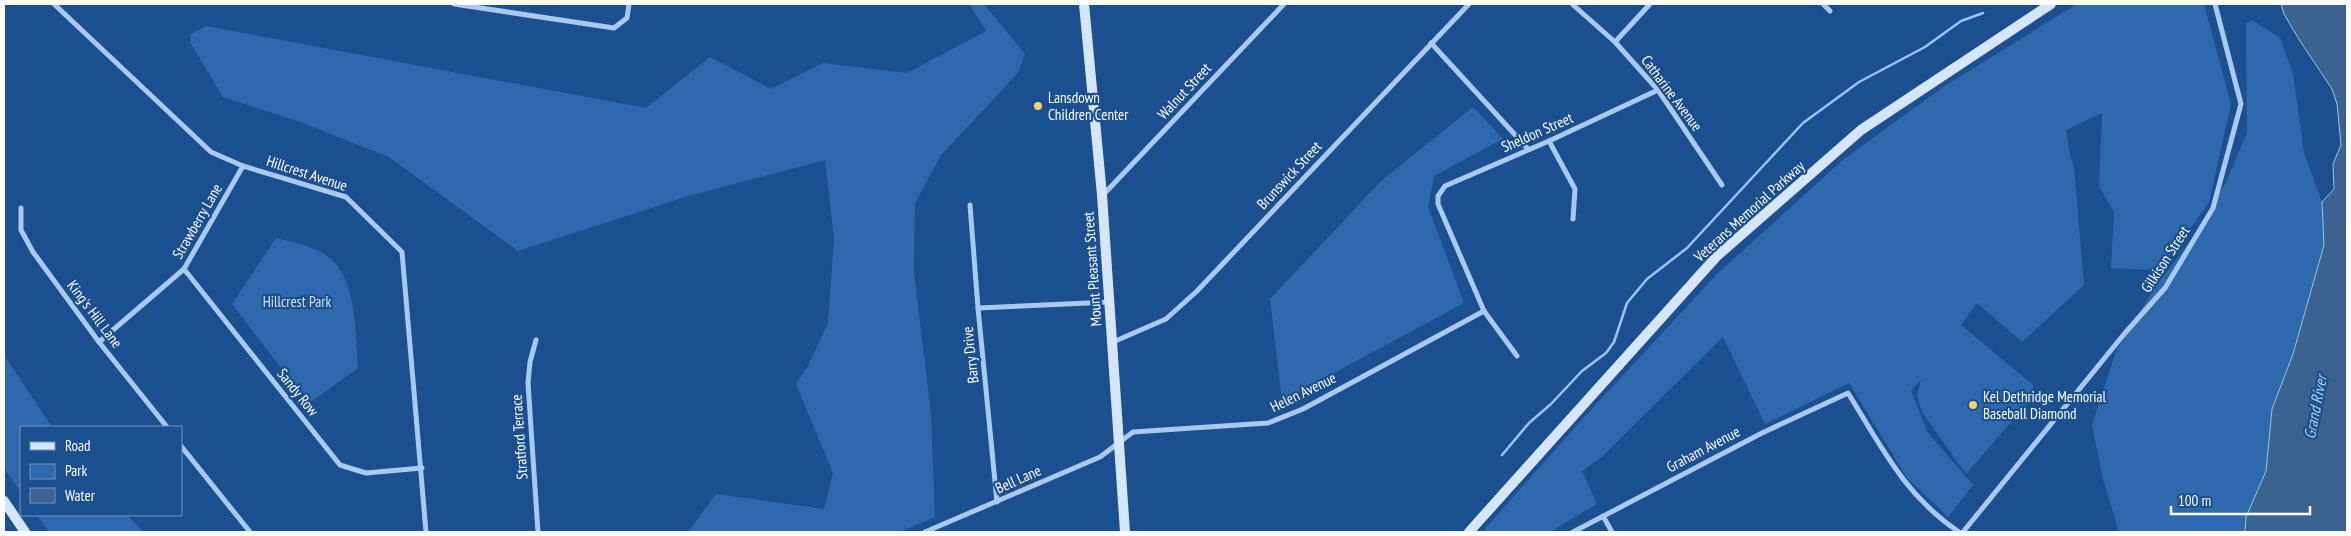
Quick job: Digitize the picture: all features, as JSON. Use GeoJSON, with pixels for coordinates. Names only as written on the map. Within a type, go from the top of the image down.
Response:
{"type":"FeatureCollection","features":[{"type":"Feature","properties":{"kind":"main road","name":"Mount Pleasant Street"},"geometry":{"type":"LineString","coordinates":[[1085,4],[1102,196],[1125,532]]}},
{"type":"Feature","properties":{"kind":"main road","name":"Veterans Memorial Parkway"},"geometry":{"type":"LineString","coordinates":[[1469,532],[1717,256],[1861,130],[2051,4]]}},
{"type":"Feature","properties":{"kind":"main road"},"geometry":{"type":"LineString","coordinates":[[4,501],[25,532]]}},
{"type":"Feature","properties":{"kind":"street","name":"Hillcrest Avenue"},"geometry":{"type":"LineString","coordinates":[[54,4],[211,152],[243,166],[346,197],[402,252],[426,532]]}},
{"type":"Feature","properties":{"kind":"street"},"geometry":{"type":"LineString","coordinates":[[457,4],[614,28],[627,18],[629,4]]}},
{"type":"Feature","properties":{"kind":"street","name":"Walnut Street"},"geometry":{"type":"LineString","coordinates":[[1102,196],[1284,4]]}},
{"type":"Feature","properties":{"kind":"street","name":"Brunswick Street"},"geometry":{"type":"LineString","coordinates":[[1112,342],[1166,319],[1197,291],[1469,4]]}},
{"type":"Feature","properties":{"kind":"street","name":"Catharine Avenue"},"geometry":{"type":"LineString","coordinates":[[1572,4],[1615,42],[1658,90],[1722,185]]}},
{"type":"Feature","properties":{"kind":"street"},"geometry":{"type":"LineString","coordinates":[[1615,42],[1650,4]]}},
{"type":"Feature","properties":{"kind":"street"},"geometry":{"type":"LineString","coordinates":[[1823,4],[1830,10]]}},
{"type":"Feature","properties":{"kind":"street","name":"Gilkison Street"},"geometry":{"type":"LineString","coordinates":[[1963,532],[2125,333],[2165,288],[2213,208],[2242,104],[2215,4]]}},
{"type":"Feature","properties":{"kind":"street"},"geometry":{"type":"LineString","coordinates":[[1431,43],[1528,149]]}},
{"type":"Feature","properties":{"kind":"street","name":"Sheldon Street"},"geometry":{"type":"LineString","coordinates":[[1484,311],[1438,204],[1438,196],[1445,186],[1549,141],[1658,90]]}},
{"type":"Feature","properties":{"kind":"street"},"geometry":{"type":"LineString","coordinates":[[1549,141],[1575,190],[1573,219]]}},
{"type":"Feature","properties":{"kind":"street","name":"Strawberry Lane"},"geometry":{"type":"LineString","coordinates":[[99,342],[184,269],[243,166]]}},
{"type":"Feature","properties":{"kind":"street","name":"Barry Drive"},"geometry":{"type":"LineString","coordinates":[[970,206],[997,502]]}},
{"type":"Feature","properties":{"kind":"street","name":"King's Hill Lane"},"geometry":{"type":"LineString","coordinates":[[20,208],[21,230],[33,252],[99,342],[166,426]]}},
{"type":"Feature","properties":{"kind":"street","name":"Sandy Row"},"geometry":{"type":"LineString","coordinates":[[184,269],[340,465],[366,473],[422,468]]}},
{"type":"Feature","properties":{"kind":"street"},"geometry":{"type":"LineString","coordinates":[[978,308],[1110,302]]}},
{"type":"Feature","properties":{"kind":"street"},"geometry":{"type":"LineString","coordinates":[[1484,311],[1517,356]]}},
{"type":"Feature","properties":{"kind":"street","name":"Helen Avenue"},"geometry":{"type":"LineString","coordinates":[[1118,442],[1133,432],[1268,423],[1303,409],[1484,311]]}},
{"type":"Feature","properties":{"kind":"street","name":"Stratford Terrace"},"geometry":{"type":"LineString","coordinates":[[536,340],[530,362],[528,383],[538,532]]}},
{"type":"Feature","properties":{"kind":"street","name":"Graham Avenue"},"geometry":{"type":"LineString","coordinates":[[1573,532],[1762,433],[1848,393],[1910,491],[1932,512],[1959,532]]}},
{"type":"Feature","properties":{"kind":"street","name":"Bell Lane"},"geometry":{"type":"LineString","coordinates":[[925,532],[1100,457],[1118,442]]}},
{"type":"Feature","properties":{"kind":"street"},"geometry":{"type":"LineString","coordinates":[[182,447],[250,532]]}},
{"type":"Feature","properties":{"kind":"street"},"geometry":{"type":"LineString","coordinates":[[1603,516],[1612,532]]}},
{"type":"Feature","properties":{"kind":"green space"},"geometry":{"type":"Polygon","coordinates":[[[969,4],[984,4],[1025,54],[1018,73],[941,155],[915,203],[914,272],[931,414],[935,517],[900,532],[688,532],[716,494],[824,509],[833,473],[796,384],[808,366],[828,323],[834,238],[825,160],[685,197],[518,251],[389,157],[295,120],[223,97],[190,42],[191,34],[206,26],[646,108],[710,57],[771,89],[823,63],[907,73],[986,31],[969,4]]]}},
{"type":"Feature","properties":{"kind":"green space"},"geometry":{"type":"Polygon","coordinates":[[[2077,4],[2204,4],[2231,104],[2209,202],[2161,270],[2111,268],[2114,212],[2099,186],[2102,113],[2066,130],[2074,167],[2084,285],[2022,342],[1977,303],[1961,325],[2033,385],[2033,397],[1966,474],[1922,412],[1917,396],[1921,379],[1911,391],[1928,433],[1973,485],[1948,517],[1907,478],[1849,383],[1765,424],[1723,337],[1602,457],[1582,471],[1597,504],[1550,532],[1482,532],[1587,414],[1717,274],[1844,159],[1943,87],[2077,4]]]}},
{"type":"Feature","properties":{"kind":"green space"},"geometry":{"type":"Polygon","coordinates":[[[2252,20],[2280,38],[2293,73],[2304,153],[2322,202],[2324,245],[2293,354],[2272,409],[2266,471],[2246,516],[2245,532],[2119,532],[2103,479],[2092,425],[2116,351],[2155,287],[2193,238],[2225,184],[2247,133],[2246,23],[2252,20]]]}},
{"type":"Feature","properties":{"kind":"green space"},"geometry":{"type":"Polygon","coordinates":[[[1473,107],[1503,139],[1434,176],[1428,207],[1464,303],[1282,401],[1270,299],[1381,181],[1473,107]]]}},
{"type":"Feature","properties":{"kind":"green space","name":"Hillcrest Park"},"geometry":{"type":"Polygon","coordinates":[[[276,238],[309,247],[327,256],[337,266],[344,278],[350,292],[353,308],[358,368],[305,406],[291,381],[232,304],[276,238]]]}},
{"type":"Feature","properties":{"kind":"green space"},"geometry":{"type":"Polygon","coordinates":[[[4,355],[51,426],[20,426],[20,492],[4,468],[4,355]]]}},
{"type":"Feature","properties":{"kind":"green space"},"geometry":{"type":"Polygon","coordinates":[[[38,516],[128,516],[144,532],[49,532],[38,516]]]}},
{"type":"Feature","properties":{"kind":"water","name":"Grand River"},"geometry":{"type":"Polygon","coordinates":[[[2281,4],[2347,4],[2347,532],[2245,532],[2246,517],[2266,471],[2272,409],[2293,354],[2324,245],[2322,202],[2334,189],[2333,164],[2341,145],[2337,104],[2332,89],[2300,41],[2284,14],[2281,4]]]}},
{"type":"Feature","properties":{"kind":"waterway"},"geometry":{"type":"LineString","coordinates":[[1502,455],[1529,423],[1551,404],[1582,371],[1606,353],[1614,342],[1627,303],[1647,279],[1687,248],[1803,123],[1859,82],[1925,47],[1961,21],[1983,13]]}},
{"type":"Feature","properties":{"kind":"place","name":"Lansdown Children Center"},"geometry":{"type":"Point","coordinates":[1038,106]}},
{"type":"Feature","properties":{"kind":"place","name":"Kel Dethridge Memorial Baseball Diamond"},"geometry":{"type":"Point","coordinates":[1973,405]}}]}
